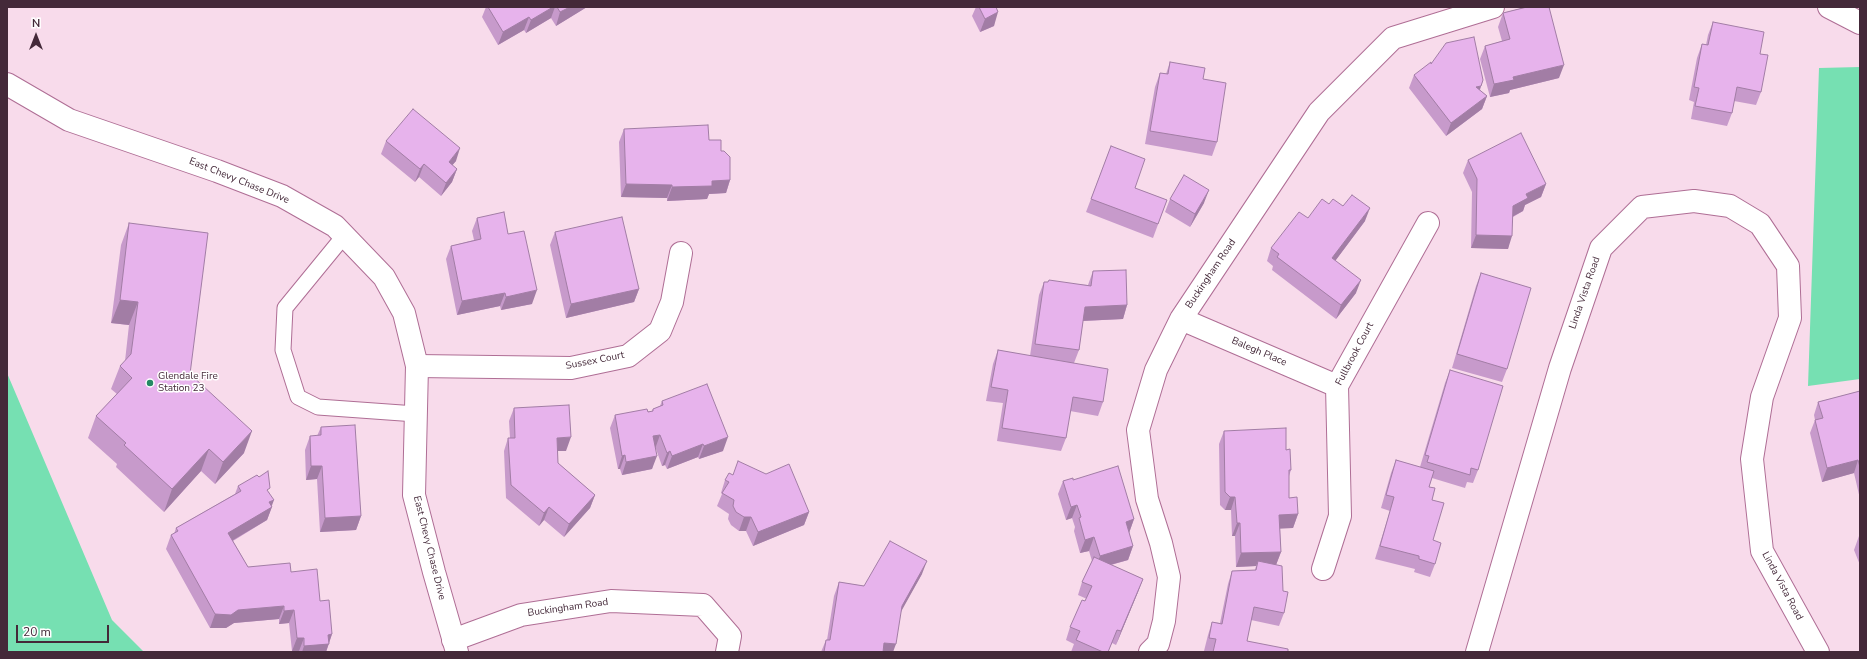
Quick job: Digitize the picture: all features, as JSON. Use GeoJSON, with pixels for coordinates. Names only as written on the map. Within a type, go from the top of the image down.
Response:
{"type":"FeatureCollection","features":[{"type":"Feature","properties":{"kind":"street","name":"Buckingham Road"},"geometry":{"type":"LineString","coordinates":[[1150,652],[1158,644],[1164,621],[1169,577],[1161,543],[1147,499],[1138,430],[1156,370],[1181,319],[1318,112],[1393,38],[1494,7]]}},
{"type":"Feature","properties":{"kind":"street"},"geometry":{"type":"LineString","coordinates":[[1829,7],[1860,22]]}},
{"type":"Feature","properties":{"kind":"street","name":"East Chevy Chase Drive"},"geometry":{"type":"LineString","coordinates":[[7,84],[68,120],[217,171],[282,196],[335,226],[384,277],[404,314],[417,366],[414,494],[455,646]]}},
{"type":"Feature","properties":{"kind":"street","name":"Linda Vista Road"},"geometry":{"type":"LineString","coordinates":[[1477,652],[1560,368],[1601,248],[1642,207],[1694,201],[1730,206],[1760,224],[1788,266],[1790,318],[1762,396],[1752,459],[1762,551],[1818,652]]}},
{"type":"Feature","properties":{"kind":"street","name":"Fullbrook Court"},"geometry":{"type":"LineString","coordinates":[[1323,569],[1340,516],[1336,386],[1428,223]]}},
{"type":"Feature","properties":{"kind":"street","name":"Sussex Court"},"geometry":{"type":"LineString","coordinates":[[417,366],[571,368],[628,356],[660,331],[672,302],[681,253]]}},
{"type":"Feature","properties":{"kind":"street","name":"Balegh Place"},"geometry":{"type":"LineString","coordinates":[[1181,319],[1336,386]]}},
{"type":"Feature","properties":{"kind":"street","name":"Buckingham Road"},"geometry":{"type":"LineString","coordinates":[[455,646],[521,615],[618,601],[702,605],[730,636],[727,652]]}},
{"type":"Feature","properties":{"kind":"lane"},"geometry":{"type":"LineString","coordinates":[[344,236],[285,308],[283,350],[298,396],[318,407],[416,414]]}},
{"type":"Feature","properties":{"kind":"green space"},"geometry":{"type":"Polygon","coordinates":[[[1860,67],[1860,379],[1808,386],[1819,68],[1860,67]]]}},
{"type":"Feature","properties":{"kind":"green space"},"geometry":{"type":"Polygon","coordinates":[[[7,373],[112,620],[144,652],[7,652],[7,373]]]}},
{"type":"Feature","properties":{"kind":"building"},"geometry":{"type":"Polygon","coordinates":[[[488,7],[553,7],[531,20],[529,17],[503,32],[488,7]]]}},
{"type":"Feature","properties":{"kind":"building"},"geometry":{"type":"Polygon","coordinates":[[[557,7],[570,7],[560,12],[557,7]]]}},
{"type":"Feature","properties":{"kind":"building"},"geometry":{"type":"Polygon","coordinates":[[[979,7],[996,7],[998,12],[985,19],[979,7]]]}},
{"type":"Feature","properties":{"kind":"building"},"geometry":{"type":"Polygon","coordinates":[[[1527,7],[1549,7],[1564,65],[1513,77],[1514,80],[1494,84],[1485,46],[1510,39],[1503,13],[1527,7]]]}},
{"type":"Feature","properties":{"kind":"building"},"geometry":{"type":"Polygon","coordinates":[[[1713,22],[1764,32],[1760,54],[1768,55],[1761,92],[1737,87],[1732,113],[1695,106],[1699,88],[1694,87],[1702,44],[1708,45],[1713,22]]]}},
{"type":"Feature","properties":{"kind":"building"},"geometry":{"type":"Polygon","coordinates":[[[1474,37],[1483,80],[1481,86],[1476,87],[1487,96],[1451,123],[1414,75],[1431,62],[1431,64],[1446,43],[1474,37]]]}},
{"type":"Feature","properties":{"kind":"building"},"geometry":{"type":"Polygon","coordinates":[[[1170,62],[1205,68],[1203,79],[1226,83],[1217,142],[1150,131],[1160,73],[1168,74],[1170,62]]]}},
{"type":"Feature","properties":{"kind":"building"},"geometry":{"type":"Polygon","coordinates":[[[413,109],[460,148],[449,162],[457,169],[446,183],[424,164],[420,169],[386,141],[413,109]]]}},
{"type":"Feature","properties":{"kind":"building"},"geometry":{"type":"Polygon","coordinates":[[[708,125],[709,140],[721,140],[721,151],[724,151],[730,157],[730,180],[712,181],[712,186],[672,187],[672,185],[626,184],[624,129],[708,125]]]}},
{"type":"Feature","properties":{"kind":"building"},"geometry":{"type":"Polygon","coordinates":[[[1521,133],[1546,184],[1526,194],[1528,198],[1513,206],[1512,236],[1476,235],[1477,179],[1468,160],[1521,133]]]}},
{"type":"Feature","properties":{"kind":"building"},"geometry":{"type":"Polygon","coordinates":[[[1111,146],[1145,159],[1135,188],[1167,200],[1158,224],[1091,199],[1111,146]]]}},
{"type":"Feature","properties":{"kind":"building"},"geometry":{"type":"Polygon","coordinates":[[[1184,175],[1209,190],[1195,214],[1170,199],[1184,175]]]}},
{"type":"Feature","properties":{"kind":"building"},"geometry":{"type":"Polygon","coordinates":[[[1352,195],[1370,208],[1332,258],[1361,280],[1341,305],[1277,257],[1279,254],[1271,248],[1299,212],[1308,218],[1322,199],[1329,204],[1333,199],[1343,206],[1352,195]]]}},
{"type":"Feature","properties":{"kind":"building"},"geometry":{"type":"Polygon","coordinates":[[[504,212],[508,234],[524,231],[537,290],[506,297],[505,293],[462,301],[451,246],[481,239],[477,218],[504,212]]]}},
{"type":"Feature","properties":{"kind":"building"},"geometry":{"type":"Polygon","coordinates":[[[622,217],[639,289],[571,304],[555,232],[622,217]]]}},
{"type":"Feature","properties":{"kind":"building","name":"Glendale Fire Station 23"},"geometry":{"type":"Polygon","coordinates":[[[129,223],[208,233],[190,374],[252,431],[223,462],[209,449],[172,489],[124,445],[126,443],[96,416],[132,378],[120,366],[131,354],[138,302],[120,300],[129,223]]]}},
{"type":"Feature","properties":{"kind":"building"},"geometry":{"type":"Polygon","coordinates":[[[1126,270],[1127,305],[1085,307],[1079,350],[1035,344],[1044,282],[1048,282],[1049,280],[1091,286],[1093,271],[1126,270]]]}},
{"type":"Feature","properties":{"kind":"building"},"geometry":{"type":"Polygon","coordinates":[[[1481,273],[1531,288],[1507,369],[1457,354],[1481,273]]]}},
{"type":"Feature","properties":{"kind":"building"},"geometry":{"type":"Polygon","coordinates":[[[998,350],[1108,369],[1103,402],[1073,397],[1066,438],[1002,428],[1008,390],[991,387],[998,350]]]}},
{"type":"Feature","properties":{"kind":"building"},"geometry":{"type":"Polygon","coordinates":[[[1450,370],[1503,386],[1478,470],[1471,468],[1470,475],[1427,462],[1429,456],[1425,455],[1450,370]]]}},
{"type":"Feature","properties":{"kind":"building"},"geometry":{"type":"Polygon","coordinates":[[[707,384],[728,437],[704,446],[703,444],[672,456],[670,451],[667,453],[660,435],[653,436],[657,456],[626,462],[625,455],[622,456],[615,415],[647,409],[648,412],[653,411],[653,409],[663,405],[662,401],[707,384]]]}},
{"type":"Feature","properties":{"kind":"building"},"geometry":{"type":"Polygon","coordinates":[[[1860,391],[1860,467],[1858,460],[1827,468],[1815,420],[1823,418],[1818,402],[1860,391]]]}},
{"type":"Feature","properties":{"kind":"building"},"geometry":{"type":"Polygon","coordinates":[[[569,405],[571,437],[557,438],[558,463],[595,495],[569,524],[549,507],[544,513],[511,485],[508,438],[515,438],[514,408],[569,405]]]}},
{"type":"Feature","properties":{"kind":"building"},"geometry":{"type":"Polygon","coordinates":[[[355,425],[361,516],[325,518],[322,466],[311,466],[310,436],[321,435],[321,427],[355,425]]]}},
{"type":"Feature","properties":{"kind":"building"},"geometry":{"type":"Polygon","coordinates":[[[1286,428],[1286,450],[1290,449],[1291,470],[1289,470],[1289,498],[1297,497],[1298,514],[1279,515],[1281,552],[1241,553],[1240,523],[1237,523],[1235,497],[1230,497],[1225,492],[1224,431],[1286,428]]]}},
{"type":"Feature","properties":{"kind":"building"},"geometry":{"type":"Polygon","coordinates":[[[1396,460],[1434,471],[1429,487],[1435,488],[1432,500],[1444,503],[1433,540],[1441,543],[1435,564],[1419,559],[1419,556],[1380,546],[1394,497],[1386,495],[1396,460]]]}},
{"type":"Feature","properties":{"kind":"building"},"geometry":{"type":"Polygon","coordinates":[[[738,461],[766,474],[789,464],[809,512],[758,532],[751,517],[744,517],[736,512],[733,506],[734,500],[722,493],[729,482],[725,480],[729,473],[733,475],[738,461]]]}},
{"type":"Feature","properties":{"kind":"building"},"geometry":{"type":"Polygon","coordinates":[[[1118,466],[1134,519],[1126,522],[1133,546],[1100,556],[1094,537],[1085,540],[1079,518],[1081,517],[1077,505],[1071,507],[1063,481],[1073,478],[1073,480],[1118,466]]]}},
{"type":"Feature","properties":{"kind":"building"},"geometry":{"type":"Polygon","coordinates":[[[268,471],[270,488],[267,490],[274,500],[269,502],[272,507],[228,533],[248,567],[290,563],[291,572],[317,569],[320,601],[329,600],[332,634],[328,635],[329,644],[304,646],[304,638],[297,638],[294,610],[284,611],[284,606],[238,610],[231,615],[215,614],[171,535],[178,531],[176,528],[241,491],[238,486],[257,475],[259,477],[268,471]]]}},
{"type":"Feature","properties":{"kind":"building"},"geometry":{"type":"Polygon","coordinates":[[[890,541],[927,561],[902,606],[896,644],[884,643],[883,652],[824,652],[826,640],[830,640],[839,582],[864,586],[890,541]]]}},
{"type":"Feature","properties":{"kind":"building"},"geometry":{"type":"Polygon","coordinates":[[[1094,557],[1143,579],[1121,631],[1117,630],[1108,652],[1103,652],[1076,640],[1080,631],[1070,627],[1082,600],[1085,601],[1092,586],[1082,582],[1094,557]]]}},
{"type":"Feature","properties":{"kind":"building"},"geometry":{"type":"Polygon","coordinates":[[[1258,561],[1282,566],[1283,591],[1288,592],[1284,613],[1254,607],[1247,641],[1288,649],[1288,652],[1213,652],[1216,639],[1209,638],[1212,622],[1222,624],[1232,571],[1256,570],[1258,561]]]}},
{"type":"Feature","properties":{"kind":"place","name":"Glendale Fire Station 23"},"geometry":{"type":"Point","coordinates":[150,383]}}]}
